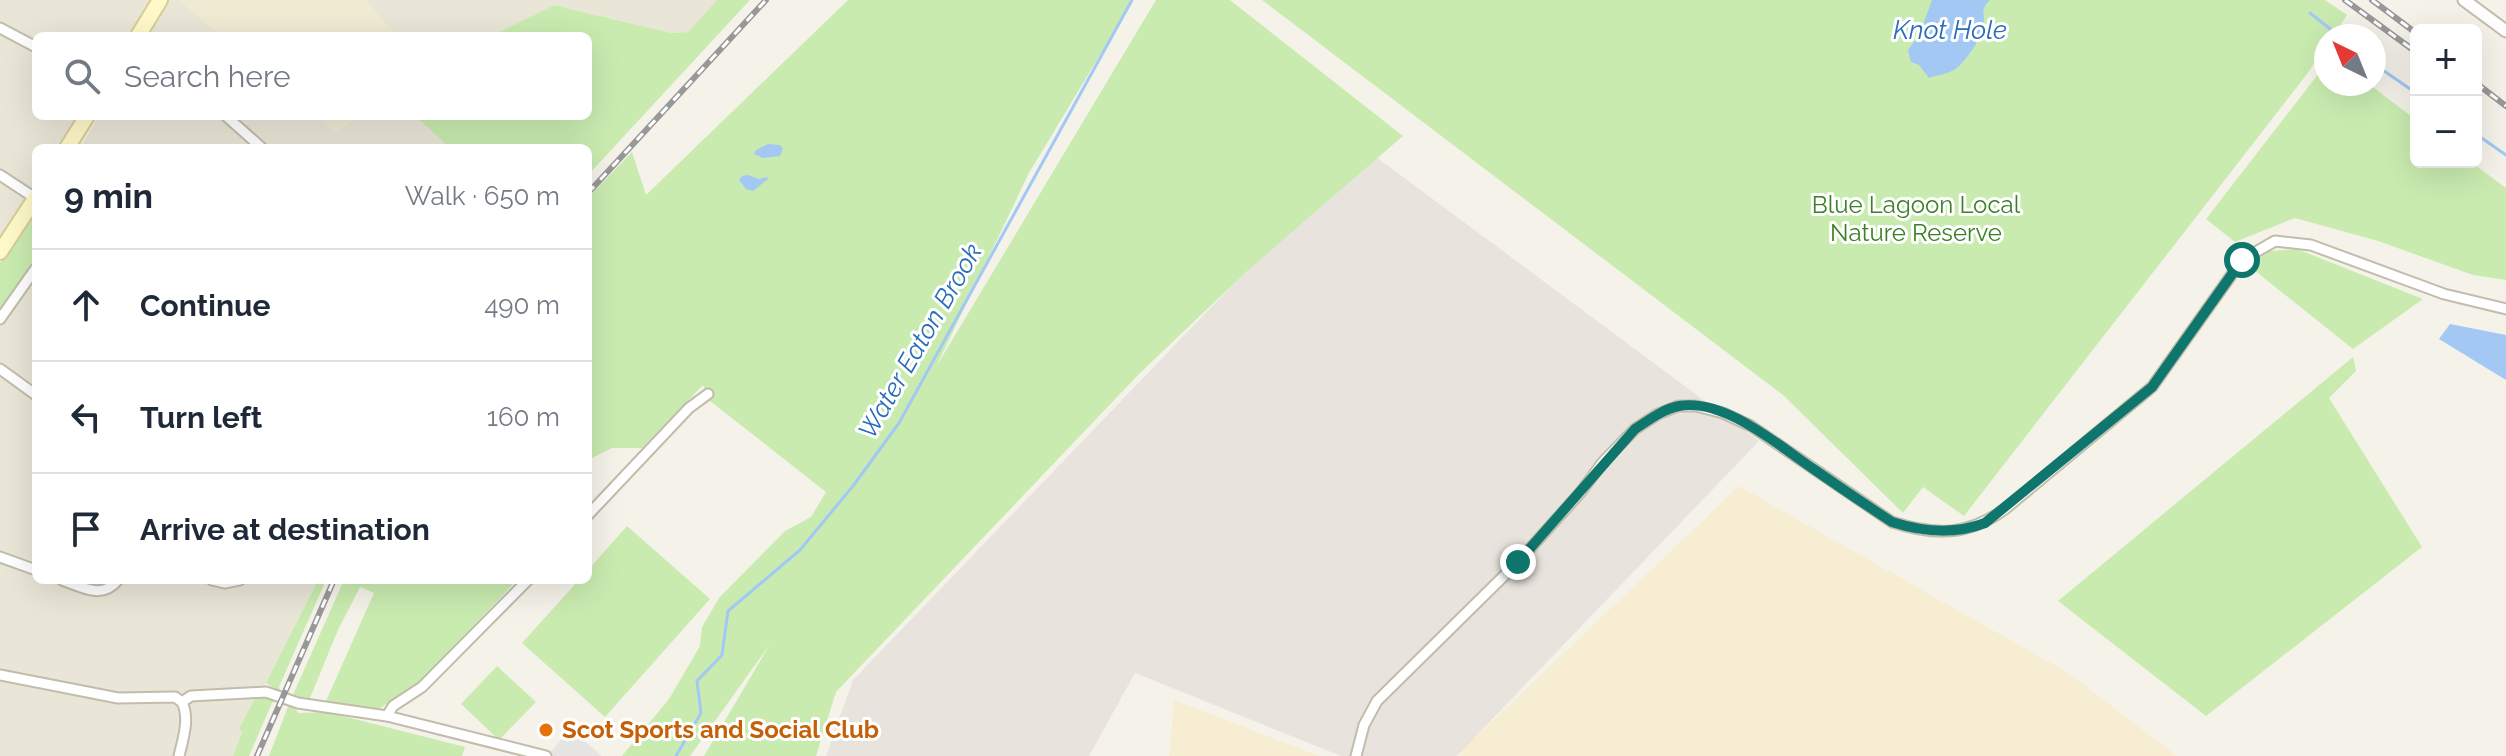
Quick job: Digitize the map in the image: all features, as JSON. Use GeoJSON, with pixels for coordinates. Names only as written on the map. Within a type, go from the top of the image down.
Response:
{"type":"FeatureCollection","features":[{"type":"Feature","properties":{"kind":"main road"},"geometry":{"type":"LineString","coordinates":[[140,32],[160,0]]}},
{"type":"Feature","properties":{"kind":"main road"},"geometry":{"type":"LineString","coordinates":[[70,144],[84,120]]}},
{"type":"Feature","properties":{"kind":"main road"},"geometry":{"type":"LineString","coordinates":[[0,252],[32,204]]}},
{"type":"Feature","properties":{"kind":"street"},"geometry":{"type":"LineString","coordinates":[[2464,0],[2506,31]]}},
{"type":"Feature","properties":{"kind":"street"},"geometry":{"type":"LineString","coordinates":[[0,28],[32,45]]}},
{"type":"Feature","properties":{"kind":"street"},"geometry":{"type":"LineString","coordinates":[[230,120],[258,144]]}},
{"type":"Feature","properties":{"kind":"street"},"geometry":{"type":"LineString","coordinates":[[0,175],[32,195]]}},
{"type":"Feature","properties":{"kind":"street"},"geometry":{"type":"LineString","coordinates":[[1356,756],[1364,725],[1377,701],[1518,562],[1635,429],[1678,406],[1696,406],[1723,413],[1751,426],[1892,522],[1911,528],[1947,532],[1985,523],[2005,509],[2152,387],[2242,260],[2275,241],[2311,245],[2444,294],[2506,309]]}},
{"type":"Feature","properties":{"kind":"street"},"geometry":{"type":"LineString","coordinates":[[0,319],[32,274]]}},
{"type":"Feature","properties":{"kind":"street"},"geometry":{"type":"LineString","coordinates":[[0,369],[32,392]]}},
{"type":"Feature","properties":{"kind":"street"},"geometry":{"type":"LineString","coordinates":[[592,511],[689,408],[708,394]]}},
{"type":"Feature","properties":{"kind":"street"},"geometry":{"type":"LineString","coordinates":[[0,557],[32,569]]}},
{"type":"Feature","properties":{"kind":"street"},"geometry":{"type":"LineString","coordinates":[[73,584],[94,592],[104,591],[113,584]]}},
{"type":"Feature","properties":{"kind":"street"},"geometry":{"type":"LineString","coordinates":[[387,716],[393,706],[422,687],[524,584]]}},
{"type":"Feature","properties":{"kind":"street"},"geometry":{"type":"LineString","coordinates":[[0,675],[118,698],[175,697],[186,710],[179,756]]}},
{"type":"Feature","properties":{"kind":"street"},"geometry":{"type":"LineString","coordinates":[[182,702],[191,696],[256,691],[273,693],[302,704],[387,716],[546,756]]}},
{"type":"Feature","properties":{"kind":"shaded area"},"geometry":{"type":"Polygon","coordinates":[[[0,0],[152,0],[132,32],[32,32],[32,120],[80,120],[66,144],[32,144],[32,200],[0,251],[0,0]]]}},
{"type":"Feature","properties":{"kind":"shaded area"},"geometry":{"type":"Polygon","coordinates":[[[168,0],[179,0],[217,32],[149,32],[168,0]]]}},
{"type":"Feature","properties":{"kind":"shaded area"},"geometry":{"type":"Polygon","coordinates":[[[179,0],[365,0],[393,32],[217,32],[179,0]]]}},
{"type":"Feature","properties":{"kind":"shaded area"},"geometry":{"type":"Polygon","coordinates":[[[365,0],[717,0],[689,32],[671,33],[554,5],[499,32],[393,32],[365,0]]]}},
{"type":"Feature","properties":{"kind":"shaded area"},"geometry":{"type":"Polygon","coordinates":[[[97,120],[322,120],[336,132],[354,120],[419,120],[446,144],[82,144],[97,120]]]}},
{"type":"Feature","properties":{"kind":"shaded area"},"geometry":{"type":"Polygon","coordinates":[[[322,120],[354,120],[336,132],[322,120]]]}},
{"type":"Feature","properties":{"kind":"shaded area"},"geometry":{"type":"Polygon","coordinates":[[[1364,148],[1759,441],[1457,756],[1341,756],[1135,673],[1089,756],[826,756],[853,680],[1364,148]]]}},
{"type":"Feature","properties":{"kind":"shaded area"},"geometry":{"type":"Polygon","coordinates":[[[32,219],[32,584],[316,584],[239,729],[242,731],[233,756],[0,756],[0,263],[32,219]]]}},
{"type":"Feature","properties":{"kind":"shaded area"},"geometry":{"type":"Polygon","coordinates":[[[1739,486],[2070,674],[2177,756],[1461,756],[1462,750],[1739,486]]]}},
{"type":"Feature","properties":{"kind":"shaded area"},"geometry":{"type":"Polygon","coordinates":[[[1174,700],[1319,756],[1169,756],[1174,700]]]}},
{"type":"Feature","properties":{"kind":"shaded area"},"geometry":{"type":"Polygon","coordinates":[[[576,734],[602,756],[547,756],[564,736],[569,741],[576,734]]]}},
{"type":"Feature","properties":{"kind":"green space"},"geometry":{"type":"Polygon","coordinates":[[[717,0],[750,0],[592,171],[592,144],[446,144],[419,120],[592,120],[592,32],[499,32],[554,5],[671,33],[688,32],[717,0]]]}},
{"type":"Feature","properties":{"kind":"green space"},"geometry":{"type":"Polygon","coordinates":[[[848,0],[1133,0],[1029,173],[936,367],[1156,0],[1230,0],[1403,136],[1248,270],[1140,373],[836,692],[816,756],[704,756],[770,644],[690,756],[622,756],[669,699],[700,646],[702,627],[719,598],[785,531],[811,517],[826,492],[710,401],[703,385],[642,448],[612,448],[592,458],[592,194],[632,152],[646,195],[848,0]]]}},
{"type":"Feature","properties":{"kind":"green space","name":"Blue Lagoon Local Nature Reserve"},"geometry":{"type":"Polygon","coordinates":[[[1262,0],[2325,0],[2347,15],[2341,24],[2314,24],[2314,64],[2307,74],[1964,516],[1923,487],[1903,513],[1783,395],[1262,0]]]}},
{"type":"Feature","properties":{"kind":"green space"},"geometry":{"type":"Polygon","coordinates":[[[2314,80],[2314,96],[2385,96],[2410,115],[2410,168],[2479,168],[2506,188],[2506,280],[2473,275],[2378,241],[2295,218],[2235,242],[2206,219],[2314,80]]]}},
{"type":"Feature","properties":{"kind":"green space"},"geometry":{"type":"Polygon","coordinates":[[[32,219],[32,266],[0,311],[0,263],[32,219]]]}},
{"type":"Feature","properties":{"kind":"green space"},"geometry":{"type":"Polygon","coordinates":[[[2297,249],[2423,299],[2353,349],[2249,266],[2269,251],[2297,249]]]}},
{"type":"Feature","properties":{"kind":"green space"},"geometry":{"type":"Polygon","coordinates":[[[2353,357],[2356,371],[2329,398],[2422,547],[2206,716],[2058,601],[2353,357]]]}},
{"type":"Feature","properties":{"kind":"green space"},"geometry":{"type":"Polygon","coordinates":[[[627,526],[710,599],[605,717],[522,643],[575,584],[592,584],[592,565],[627,526]]]}},
{"type":"Feature","properties":{"kind":"green space"},"geometry":{"type":"Polygon","coordinates":[[[316,584],[324,584],[279,687],[281,692],[266,683],[316,584]]]}},
{"type":"Feature","properties":{"kind":"green space"},"geometry":{"type":"Polygon","coordinates":[[[342,584],[513,584],[424,678],[379,709],[326,701],[374,593],[360,587],[310,698],[292,697],[342,584]]]}},
{"type":"Feature","properties":{"kind":"green space"},"geometry":{"type":"Polygon","coordinates":[[[497,666],[536,702],[499,740],[461,704],[497,666]]]}},
{"type":"Feature","properties":{"kind":"green space"},"geometry":{"type":"Polygon","coordinates":[[[256,695],[277,699],[272,703],[249,756],[233,756],[242,732],[239,729],[256,695]]]}},
{"type":"Feature","properties":{"kind":"green space"},"geometry":{"type":"Polygon","coordinates":[[[289,704],[299,713],[327,712],[465,747],[462,756],[269,756],[289,704]]]}},
{"type":"Feature","properties":{"kind":"water","name":"Knot Hole"},"geometry":{"type":"Polygon","coordinates":[[[1932,0],[1990,0],[1984,7],[1981,34],[1967,57],[1954,70],[1929,78],[1919,65],[1911,62],[1908,50],[1920,33],[1932,0]]]}},
{"type":"Feature","properties":{"kind":"water"},"geometry":{"type":"Polygon","coordinates":[[[768,144],[780,145],[783,149],[780,156],[763,158],[754,154],[756,150],[768,144]]]}},
{"type":"Feature","properties":{"kind":"water"},"geometry":{"type":"Polygon","coordinates":[[[748,175],[768,179],[753,191],[746,189],[739,180],[748,175]]]}},
{"type":"Feature","properties":{"kind":"water"},"geometry":{"type":"Polygon","coordinates":[[[2450,324],[2506,335],[2506,380],[2439,339],[2450,324]]]}},
{"type":"Feature","properties":{"kind":"waterway","name":"Water Eaton Brook"},"geometry":{"type":"LineString","coordinates":[[676,756],[701,713],[697,681],[722,655],[728,611],[800,550],[853,486],[899,423],[1132,0]]}},
{"type":"Feature","properties":{"kind":"waterway"},"geometry":{"type":"LineString","coordinates":[[2310,13],[2324,24]]}},
{"type":"Feature","properties":{"kind":"waterway"},"geometry":{"type":"LineString","coordinates":[[2386,72],[2410,89]]}},
{"type":"Feature","properties":{"kind":"waterway"},"geometry":{"type":"LineString","coordinates":[[2482,138],[2506,155]]}},
{"type":"Feature","properties":{"kind":"railway"},"geometry":{"type":"LineString","coordinates":[[592,189],[766,0]]}},
{"type":"Feature","properties":{"kind":"railway"},"geometry":{"type":"LineString","coordinates":[[2345,0],[2410,48]]}},
{"type":"Feature","properties":{"kind":"railway"},"geometry":{"type":"LineString","coordinates":[[2372,0],[2410,28]]}},
{"type":"Feature","properties":{"kind":"railway"},"geometry":{"type":"LineString","coordinates":[[2482,88],[2506,106]]}},
{"type":"Feature","properties":{"kind":"railway"},"geometry":{"type":"LineString","coordinates":[[257,756],[332,584]]}},
{"type":"Feature","properties":{"kind":"place","name":"Scot Sports and Social Club"},"geometry":{"type":"Point","coordinates":[546,730]}},
{"type":"Feature","properties":{"kind":"route"},"geometry":{"type":"LineString","coordinates":[[1518,562],[1635,429],[1678,406],[1696,406],[1723,413],[1751,426],[1892,522],[1911,528],[1947,532],[1985,523],[2152,387],[2242,260]]}}]}
